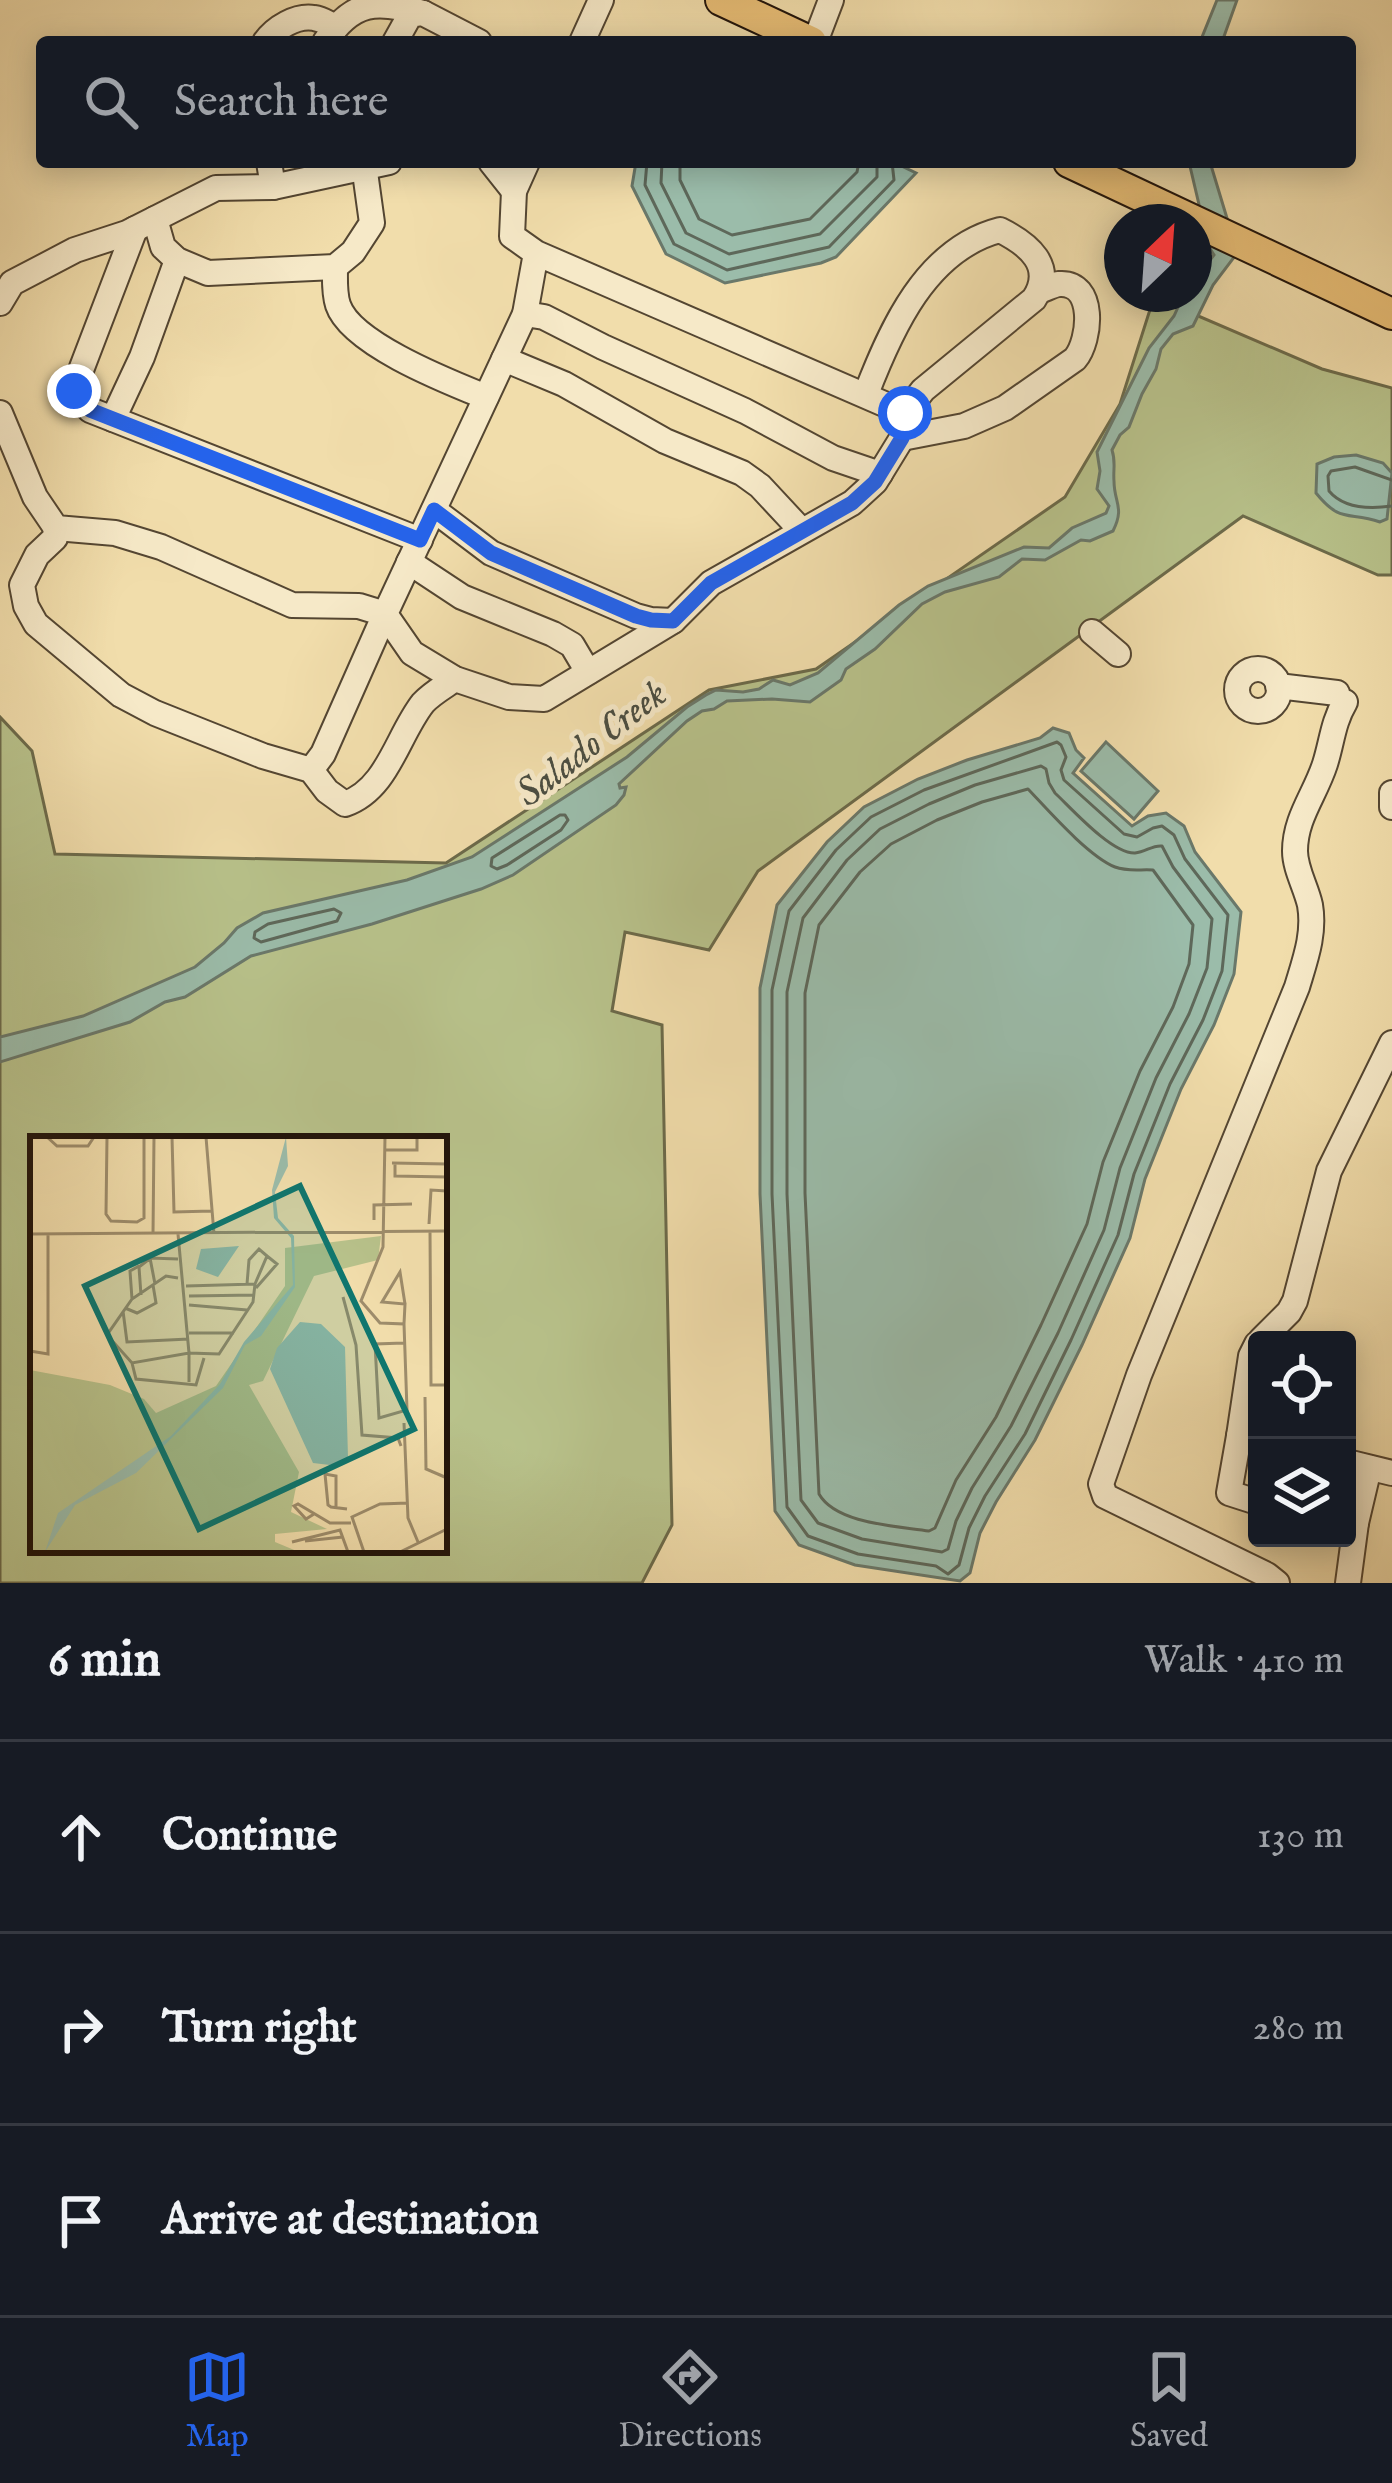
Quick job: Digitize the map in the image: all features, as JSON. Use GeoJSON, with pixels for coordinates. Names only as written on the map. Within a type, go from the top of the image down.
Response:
{"type":"FeatureCollection","features":[{"type":"Feature","properties":{"kind":"main road"},"geometry":{"type":"LineString","coordinates":[[721,0],[800,36]]}},
{"type":"Feature","properties":{"kind":"main road"},"geometry":{"type":"LineString","coordinates":[[1082,168],[1392,314]]}},
{"type":"Feature","properties":{"kind":"lane"},"geometry":{"type":"LineString","coordinates":[[585,36],[601,0]]}},
{"type":"Feature","properties":{"kind":"lane"},"geometry":{"type":"LineString","coordinates":[[816,36],[831,0]]}},
{"type":"Feature","properties":{"kind":"lane"},"geometry":{"type":"LineString","coordinates":[[269,36],[295,20],[314,18],[330,34],[359,5],[371,1],[399,4],[467,36]]}},
{"type":"Feature","properties":{"kind":"lane"},"geometry":{"type":"LineString","coordinates":[[398,36],[410,15],[423,13]]}},
{"type":"Feature","properties":{"kind":"lane"},"geometry":{"type":"LineString","coordinates":[[214,168],[216,188]]}},
{"type":"Feature","properties":{"kind":"lane"},"geometry":{"type":"LineString","coordinates":[[0,303],[12,284],[75,250],[145,224],[216,188],[332,168]]}},
{"type":"Feature","properties":{"kind":"lane"},"geometry":{"type":"LineString","coordinates":[[145,224],[177,260],[208,273],[335,267],[353,252],[372,224],[376,168]]}},
{"type":"Feature","properties":{"kind":"lane"},"geometry":{"type":"LineString","coordinates":[[495,168],[514,191]]}},
{"type":"Feature","properties":{"kind":"lane"},"geometry":{"type":"LineString","coordinates":[[524,168],[514,191],[512,236],[536,253],[866,394],[904,426],[964,426],[1005,408],[1075,359],[1088,330],[1082,298],[1072,287],[1061,284],[1040,291]]}},
{"type":"Feature","properties":{"kind":"lane"},"geometry":{"type":"LineString","coordinates":[[145,224],[74,391],[90,410],[414,551],[462,597],[572,645],[588,672]]}},
{"type":"Feature","properties":{"kind":"lane"},"geometry":{"type":"LineString","coordinates":[[56,528],[115,533],[161,548],[292,605],[358,606],[385,614],[412,653],[455,679],[508,698],[544,699],[673,621],[711,583],[852,503],[880,474],[923,390],[1040,291],[1041,270],[1034,252],[1000,230],[976,236],[932,272],[883,350],[866,394]]}},
{"type":"Feature","properties":{"kind":"lane"},"geometry":{"type":"LineString","coordinates":[[311,770],[525,314],[536,253]]}},
{"type":"Feature","properties":{"kind":"lane"},"geometry":{"type":"LineString","coordinates":[[113,419],[177,260]]}},
{"type":"Feature","properties":{"kind":"lane"},"geometry":{"type":"LineString","coordinates":[[335,267],[339,308],[349,322],[378,346],[486,398]]}},
{"type":"Feature","properties":{"kind":"lane"},"geometry":{"type":"LineString","coordinates":[[525,314],[544,317],[745,411],[832,458],[880,474]]}},
{"type":"Feature","properties":{"kind":"lane"},"geometry":{"type":"LineString","coordinates":[[504,359],[742,473],[801,530]]}},
{"type":"Feature","properties":{"kind":"lane"},"geometry":{"type":"LineString","coordinates":[[0,413],[35,496],[56,528],[55,538],[37,555],[22,585],[26,606],[36,624],[121,695],[263,756],[311,770],[327,791],[346,804],[375,784],[425,701],[455,679]]}},
{"type":"Feature","properties":{"kind":"lane"},"geometry":{"type":"LineString","coordinates":[[434,510],[491,553],[636,616],[673,621]]}},
{"type":"Feature","properties":{"kind":"lane"},"geometry":{"type":"LineString","coordinates":[[1091,632],[1118,654]]}},
{"type":"Feature","properties":{"kind":"lane"},"geometry":{"type":"LineString","coordinates":[[1277,1583],[1105,1496],[1100,1484],[1297,987],[1311,936],[1310,907],[1294,856],[1298,819],[1327,760],[1341,697],[1278,686]]}},
{"type":"Feature","properties":{"kind":"lane"},"geometry":{"type":"LineString","coordinates":[[1392,793],[1392,807]]}},
{"type":"Feature","properties":{"kind":"lane"},"geometry":{"type":"LineString","coordinates":[[1270,1331],[1294,1301],[1329,1172],[1383,1085],[1392,1043]]}},
{"type":"Feature","properties":{"kind":"lane"},"geometry":{"type":"LineString","coordinates":[[1248,1438],[1229,1493],[1248,1500]]}},
{"type":"Feature","properties":{"kind":"lane"},"geometry":{"type":"LineString","coordinates":[[1356,1509],[1369,1468]]}},
{"type":"Feature","properties":{"kind":"lane"},"geometry":{"type":"LineString","coordinates":[[1348,1583],[1350,1547]]}},
{"type":"Feature","properties":{"kind":"green space"},"geometry":{"type":"Polygon","coordinates":[[[1149,312],[1189,312],[1322,369],[1392,388],[1392,575],[1378,575],[1243,516],[758,871],[709,950],[625,932],[612,1011],[662,1025],[672,1525],[642,1583],[0,1583],[0,717],[32,751],[55,854],[446,863],[709,690],[816,669],[1065,497],[1120,404],[1149,312]]]}},
{"type":"Feature","properties":{"kind":"water"},"geometry":{"type":"Polygon","coordinates":[[[1217,0],[1237,0],[1224,36],[1202,36],[1217,0]]]}},
{"type":"Feature","properties":{"kind":"water"},"geometry":{"type":"Polygon","coordinates":[[[635,168],[906,168],[916,173],[836,257],[725,283],[666,254],[632,186],[635,168]]]}},
{"type":"Feature","properties":{"kind":"water"},"geometry":{"type":"Polygon","coordinates":[[[1190,168],[1212,168],[1236,248],[1212,287],[1212,204],[1199,204],[1190,168]]]}},
{"type":"Feature","properties":{"kind":"water"},"geometry":{"type":"Polygon","coordinates":[[[1176,312],[1200,312],[1193,326],[1173,334],[1161,349],[1129,427],[1112,450],[1119,510],[1113,531],[1081,540],[1045,560],[1022,559],[999,577],[945,592],[922,604],[875,649],[846,669],[841,680],[810,702],[727,701],[702,711],[619,784],[626,787],[616,805],[513,875],[372,924],[251,956],[185,997],[165,1002],[130,1022],[0,1062],[0,1037],[83,1016],[195,967],[237,928],[263,913],[407,880],[472,857],[627,757],[706,695],[716,690],[759,689],[773,680],[790,685],[818,673],[928,586],[1024,547],[1049,548],[1072,528],[1106,513],[1109,506],[1097,489],[1097,452],[1149,348],[1176,312]]]}},
{"type":"Feature","properties":{"kind":"water"},"geometry":{"type":"Polygon","coordinates":[[[1356,455],[1383,463],[1392,473],[1387,519],[1380,522],[1339,513],[1316,493],[1317,464],[1356,455]]]}},
{"type":"Feature","properties":{"kind":"water"},"geometry":{"type":"Polygon","coordinates":[[[1053,728],[1069,733],[1084,758],[1073,773],[1132,826],[1148,816],[1166,813],[1184,826],[1195,852],[1241,912],[1234,974],[1145,1179],[1130,1238],[1035,1440],[980,1533],[970,1573],[960,1581],[855,1565],[799,1545],[775,1511],[760,1194],[760,988],[777,905],[827,842],[864,807],[918,779],[1040,738],[1053,728]]]}},
{"type":"Feature","properties":{"kind":"water"},"geometry":{"type":"Polygon","coordinates":[[[1106,742],[1158,791],[1134,819],[1081,771],[1106,742]]]}},
{"type":"Feature","properties":{"kind":"route"},"geometry":{"type":"LineString","coordinates":[[74,391],[90,410],[420,540],[434,510],[491,553],[636,616],[673,621],[711,583],[852,503],[875,482],[902,438],[905,413]]}},
{"type":"Feature","properties":{"kind":"water label","name":"Salado Creek"},"geometry":{"type":"Point","coordinates":[590,742]}}]}
